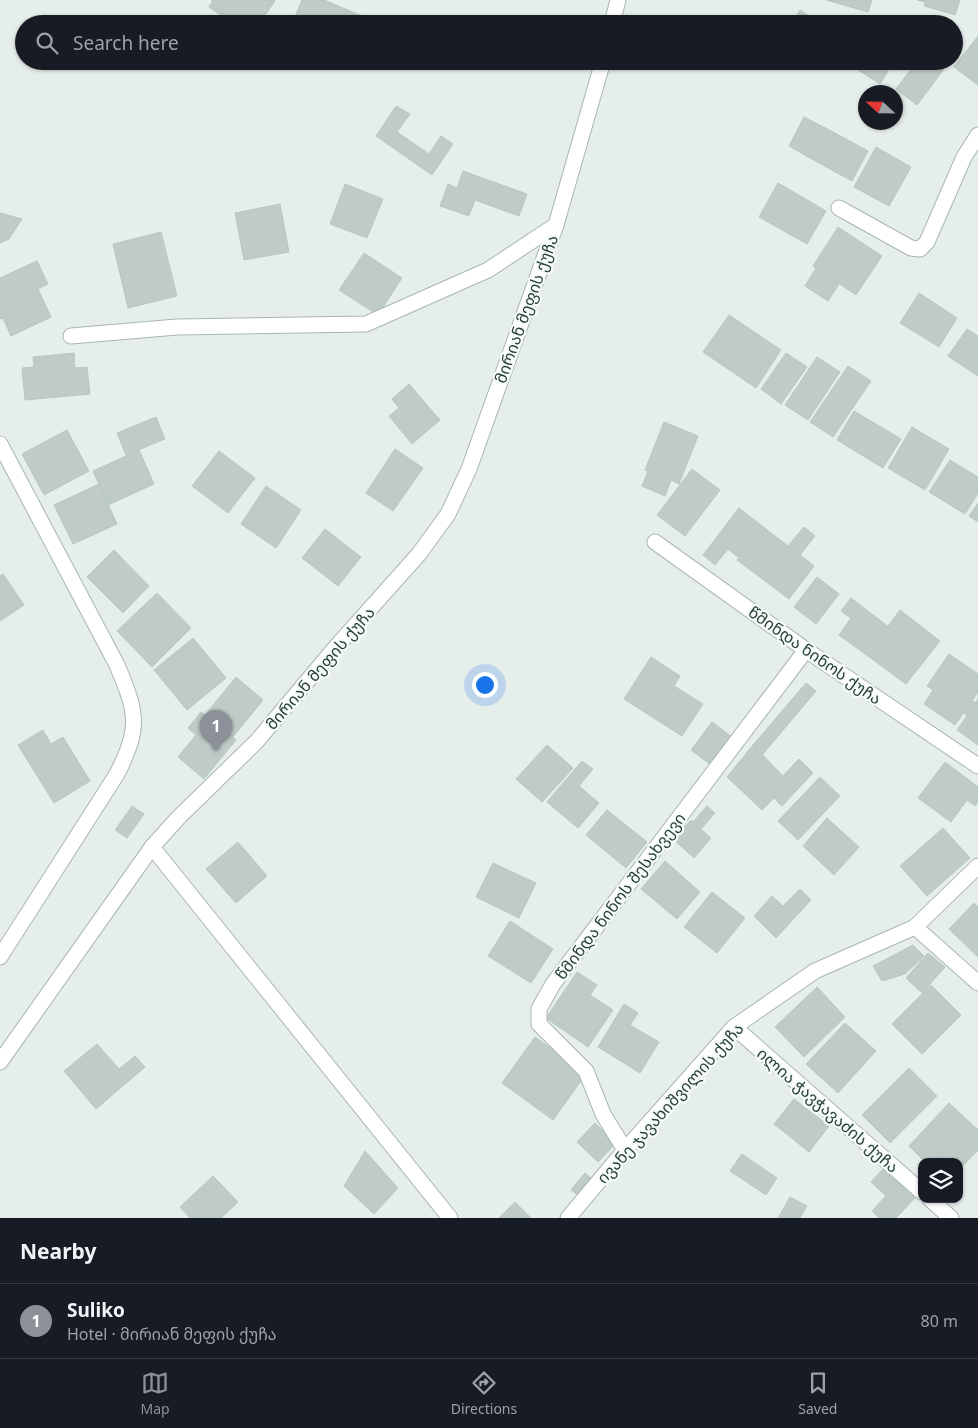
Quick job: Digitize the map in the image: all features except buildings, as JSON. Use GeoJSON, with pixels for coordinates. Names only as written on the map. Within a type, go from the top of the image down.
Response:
{"type":"FeatureCollection","features":[{"type":"Feature","properties":{"kind":"street"},"geometry":{"type":"LineString","coordinates":[[614,15],[618,0]]}},
{"type":"Feature","properties":{"kind":"street","name":"მირიან მეფის ქუჩა"},"geometry":{"type":"LineString","coordinates":[[0,1062],[152,847],[178,818],[257,741],[335,648],[419,554],[448,514],[469,470],[556,225],[600,70]]}},
{"type":"Feature","properties":{"kind":"street"},"geometry":{"type":"LineString","coordinates":[[839,208],[911,248],[920,249],[927,242],[964,157],[978,135]]}},
{"type":"Feature","properties":{"kind":"street","name":"მირიან მეფის ქუჩა"},"geometry":{"type":"LineString","coordinates":[[71,336],[177,327],[366,324],[488,270],[556,225]]}},
{"type":"Feature","properties":{"kind":"street"},"geometry":{"type":"LineString","coordinates":[[0,444],[117,665],[132,701],[135,725],[130,748],[117,774],[0,957]]}},
{"type":"Feature","properties":{"kind":"street","name":"წმინდა ნინოს ქუჩა"},"geometry":{"type":"LineString","coordinates":[[654,542],[806,650],[978,766]]}},
{"type":"Feature","properties":{"kind":"street","name":"წმინდა ნინოს შესახვევი"},"geometry":{"type":"LineString","coordinates":[[624,1150],[603,1114],[586,1072],[539,1024],[539,1009],[553,984],[806,650]]}},
{"type":"Feature","properties":{"kind":"street"},"geometry":{"type":"LineString","coordinates":[[152,847],[225,941],[450,1218]]}},
{"type":"Feature","properties":{"kind":"street","name":"ივანე ჯავახიშვილის ქუჩა"},"geometry":{"type":"LineString","coordinates":[[568,1218],[624,1150],[734,1027],[815,971],[915,928],[978,866]]}},
{"type":"Feature","properties":{"kind":"street"},"geometry":{"type":"LineString","coordinates":[[915,928],[978,984]]}},
{"type":"Feature","properties":{"kind":"street","name":"ილია ჭავჭავაძის ქუჩა"},"geometry":{"type":"LineString","coordinates":[[734,1027],[918,1188]]}},
{"type":"Feature","properties":{"kind":"street"},"geometry":{"type":"LineString","coordinates":[[934,1203],[951,1218]]}},
{"type":"Feature","properties":{"kind":"place","name":"Suliko"},"geometry":{"type":"Point","coordinates":[216,751]}}]}
